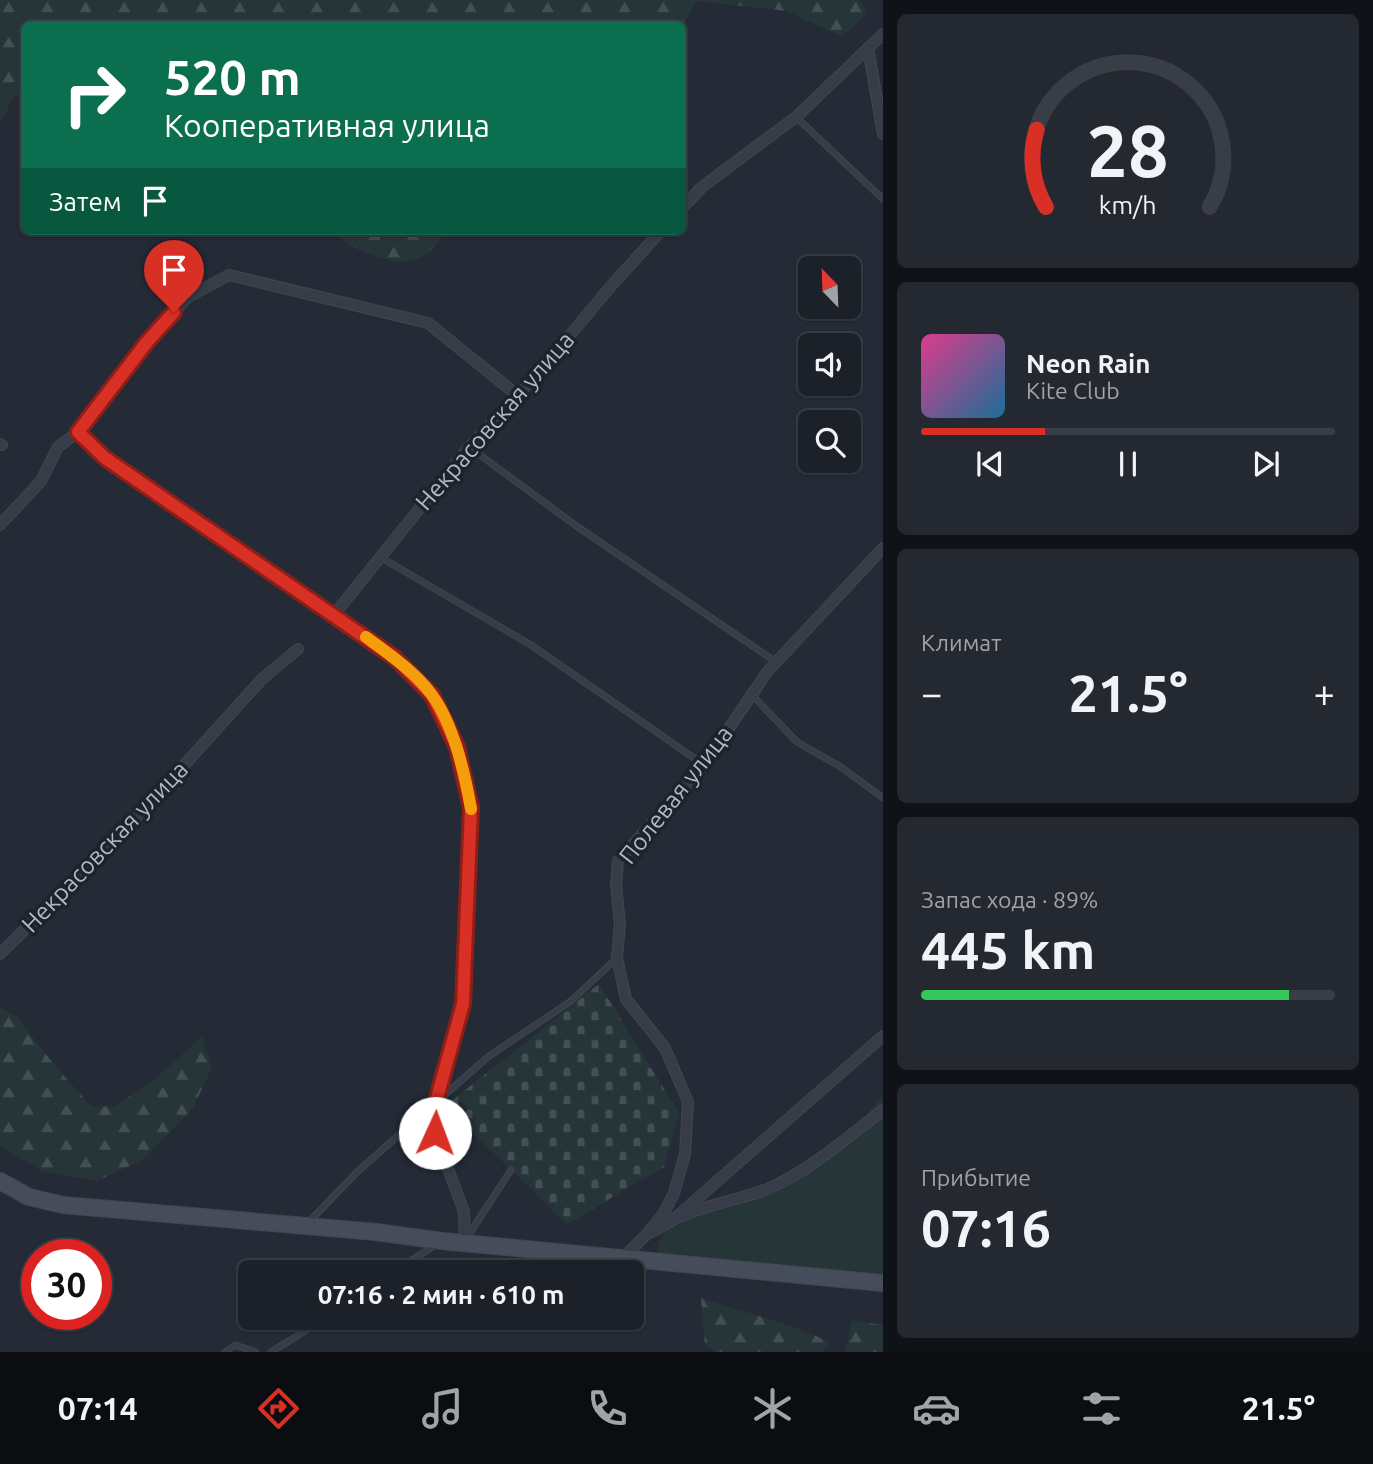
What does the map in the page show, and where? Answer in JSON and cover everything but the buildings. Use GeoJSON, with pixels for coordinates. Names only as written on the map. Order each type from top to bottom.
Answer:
{"type":"FeatureCollection","features":[{"type":"Feature","properties":{"kind":"street"},"geometry":{"type":"LineString","coordinates":[[686,204],[702,187],[796,117],[883,34]]}},
{"type":"Feature","properties":{"kind":"street"},"geometry":{"type":"LineString","coordinates":[[868,48],[883,134]]}},
{"type":"Feature","properties":{"kind":"street","name":"Некрасовская улица"},"geometry":{"type":"LineString","coordinates":[[334,616],[469,447],[658,235]]}},
{"type":"Feature","properties":{"kind":"street"},"geometry":{"type":"LineString","coordinates":[[0,525],[41,481],[58,447],[78,432],[147,342],[188,297],[229,275],[428,323],[517,395]]}},
{"type":"Feature","properties":{"kind":"street"},"geometry":{"type":"LineString","coordinates":[[78,432],[105,458],[395,658],[432,695],[457,747],[471,808],[463,1004],[435,1105],[435,1133],[464,1212],[465,1242]]}},
{"type":"Feature","properties":{"kind":"street","name":"Полевая улица"},"geometry":{"type":"LineString","coordinates":[[623,1258],[664,1213],[674,1193],[685,1154],[688,1102],[666,1048],[626,999],[617,958],[620,924],[616,885],[618,861],[704,765],[776,662],[883,548]]}},
{"type":"Feature","properties":{"kind":"street","name":"Некрасовская улица"},"geometry":{"type":"LineString","coordinates":[[0,954],[120,836],[262,679],[298,649]]}},
{"type":"Feature","properties":{"kind":"street","name":"Полевая улица"},"geometry":{"type":"LineString","coordinates":[[646,1235],[673,1220],[883,1035]]}},
{"type":"Feature","properties":{"kind":"street"},"geometry":{"type":"LineString","coordinates":[[673,1220],[706,1205],[737,1200],[769,1188],[810,1164],[883,1110]]}},
{"type":"Feature","properties":{"kind":"street"},"geometry":{"type":"LineString","coordinates":[[0,1181],[29,1197],[63,1205],[883,1283]]}},
{"type":"Feature","properties":{"kind":"lane"},"geometry":{"type":"LineString","coordinates":[[796,117],[883,199]]}},
{"type":"Feature","properties":{"kind":"lane"},"geometry":{"type":"LineString","coordinates":[[469,447],[575,525],[776,662]]}},
{"type":"Feature","properties":{"kind":"lane"},"geometry":{"type":"LineString","coordinates":[[380,556],[531,645],[704,765]]}},
{"type":"Feature","properties":{"kind":"lane"},"geometry":{"type":"LineString","coordinates":[[752,695],[797,743],[841,767],[883,799]]}},
{"type":"Feature","properties":{"kind":"lane"},"geometry":{"type":"LineString","coordinates":[[305,1226],[357,1172],[489,1056],[571,1001],[617,958]]}},
{"type":"Feature","properties":{"kind":"lane"},"geometry":{"type":"LineString","coordinates":[[465,1242],[511,1170]]}},
{"type":"Feature","properties":{"kind":"lane"},"geometry":{"type":"LineString","coordinates":[[412,1260],[442,1241]]}},
{"type":"Feature","properties":{"kind":"lane"},"geometry":{"type":"LineString","coordinates":[[271,1352],[307,1330]]}},
{"type":"Feature","properties":{"kind":"lane"},"geometry":{"type":"LineString","coordinates":[[225,1352],[235,1345],[256,1352]]}},
{"type":"Feature","properties":{"kind":"green space"},"geometry":{"type":"Polygon","coordinates":[[[0,0],[860,0],[867,13],[842,37],[787,11],[697,1],[685,21],[21,21],[21,91],[14,97],[0,122],[0,0]]]}},
{"type":"Feature","properties":{"kind":"green space"},"geometry":{"type":"Polygon","coordinates":[[[341,235],[444,235],[422,256],[405,262],[384,259],[358,249],[341,238],[341,235]]]}},
{"type":"Feature","properties":{"kind":"green space"},"geometry":{"type":"Polygon","coordinates":[[[599,984],[679,1113],[664,1167],[567,1224],[445,1106],[599,984]]]}},
{"type":"Feature","properties":{"kind":"green space"},"geometry":{"type":"Polygon","coordinates":[[[0,1007],[16,1016],[92,1107],[115,1106],[158,1076],[202,1037],[212,1067],[193,1108],[144,1159],[97,1181],[42,1171],[0,1146],[0,1007]]]}},
{"type":"Feature","properties":{"kind":"green space"},"geometry":{"type":"Polygon","coordinates":[[[883,1096],[883,1277],[657,1258],[658,1242],[671,1224],[730,1200],[764,1197],[806,1172],[844,1140],[883,1096]]]}},
{"type":"Feature","properties":{"kind":"green space"},"geometry":{"type":"Polygon","coordinates":[[[701,1298],[797,1328],[830,1342],[822,1352],[717,1352],[705,1345],[701,1298]]]}},
{"type":"Feature","properties":{"kind":"green space"},"geometry":{"type":"Polygon","coordinates":[[[852,1321],[883,1325],[883,1352],[845,1352],[852,1321]]]}},
{"type":"Feature","properties":{"kind":"slow traffic"},"geometry":{"type":"LineString","coordinates":[[366,637],[395,658],[432,695],[457,747],[471,809]]}},
{"type":"Feature","properties":{"kind":"route"},"geometry":{"type":"LineString","coordinates":[[174,312],[147,342],[78,432],[105,458],[395,658],[432,695],[457,747],[471,808],[463,1004],[441,1077],[435,1105],[435,1133]]}}]}
